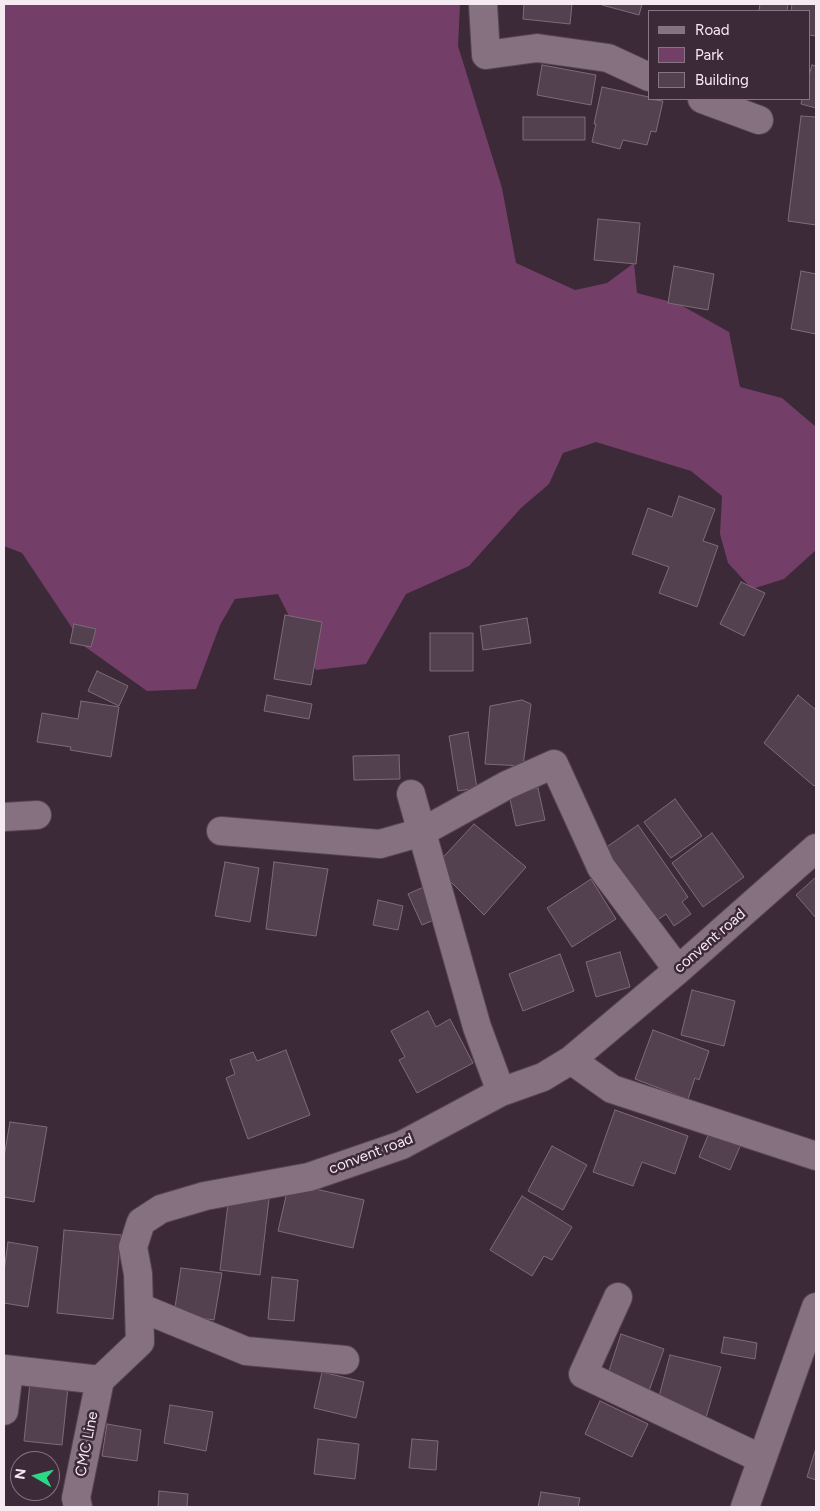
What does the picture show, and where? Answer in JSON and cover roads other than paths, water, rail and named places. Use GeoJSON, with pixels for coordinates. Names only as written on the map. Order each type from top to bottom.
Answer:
{"type":"FeatureCollection","features":[{"type":"Feature","properties":{"kind":"street"},"geometry":{"type":"LineString","coordinates":[[483,4],[486,55],[538,48],[608,58],[648,77]]}},
{"type":"Feature","properties":{"kind":"street"},"geometry":{"type":"LineString","coordinates":[[705,100],[760,120]]}},
{"type":"Feature","properties":{"kind":"street"},"geometry":{"type":"LineString","coordinates":[[222,831],[380,844],[422,832],[507,786],[554,764],[601,867],[678,970]]}},
{"type":"Feature","properties":{"kind":"street"},"geometry":{"type":"LineString","coordinates":[[411,794],[477,1027],[501,1092]]}},
{"type":"Feature","properties":{"kind":"street"},"geometry":{"type":"LineString","coordinates":[[4,817],[37,815]]}},
{"type":"Feature","properties":{"kind":"street","name":"convent road"},"geometry":{"type":"LineString","coordinates":[[100,1380],[140,1342],[138,1274],[133,1247],[140,1222],[161,1209],[205,1196],[309,1177],[402,1145],[501,1092],[543,1077],[571,1060],[678,970],[816,848]]}},
{"type":"Feature","properties":{"kind":"street"},"geometry":{"type":"LineString","coordinates":[[571,1060],[612,1089],[816,1156]]}},
{"type":"Feature","properties":{"kind":"street"},"geometry":{"type":"LineString","coordinates":[[618,1296],[583,1374],[762,1459]]}},
{"type":"Feature","properties":{"kind":"street"},"geometry":{"type":"LineString","coordinates":[[139,1307],[246,1351],[345,1360]]}},
{"type":"Feature","properties":{"kind":"street"},"geometry":{"type":"LineString","coordinates":[[745,1507],[816,1307]]}},
{"type":"Feature","properties":{"kind":"street"},"geometry":{"type":"LineString","coordinates":[[4,1411],[6,1370],[100,1380]]}},
{"type":"Feature","properties":{"kind":"street","name":"CMC Line"},"geometry":{"type":"LineString","coordinates":[[78,1507],[76,1498],[100,1380]]}}]}
